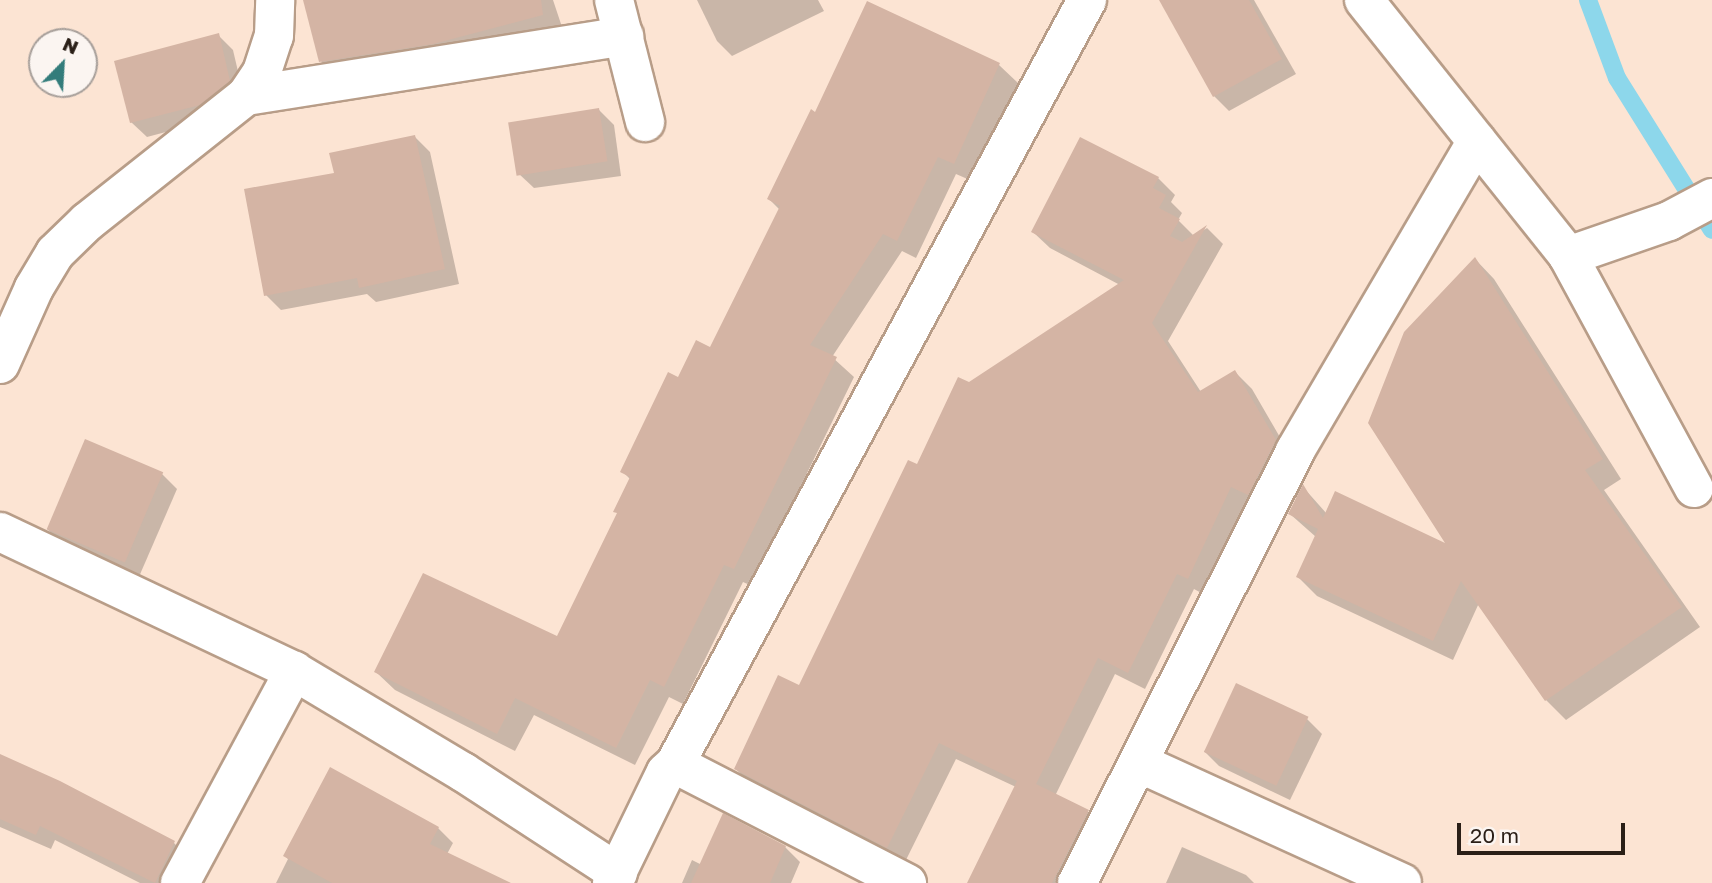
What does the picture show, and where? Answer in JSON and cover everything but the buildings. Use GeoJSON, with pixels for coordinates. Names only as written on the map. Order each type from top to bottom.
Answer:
{"type":"FeatureCollection","features":[{"type":"Feature","properties":{"kind":"street"},"geometry":{"type":"LineString","coordinates":[[0,364],[34,288],[55,253],[87,222],[246,96],[262,72],[274,36],[275,0]]}},
{"type":"Feature","properties":{"kind":"street"},"geometry":{"type":"LineString","coordinates":[[614,0],[645,121]]}},
{"type":"Feature","properties":{"kind":"street"},"geometry":{"type":"LineString","coordinates":[[0,531],[294,671],[463,772],[615,878],[666,772],[675,764],[1087,0]]}},
{"type":"Feature","properties":{"kind":"street"},"geometry":{"type":"LineString","coordinates":[[1364,0],[1568,257],[1694,488]]}},
{"type":"Feature","properties":{"kind":"street"},"geometry":{"type":"LineString","coordinates":[[246,96],[624,36]]}},
{"type":"Feature","properties":{"kind":"street"},"geometry":{"type":"LineString","coordinates":[[1077,883],[1295,451],[1477,141]]}},
{"type":"Feature","properties":{"kind":"street"},"geometry":{"type":"LineString","coordinates":[[1568,257],[1669,221],[1712,198]]}},
{"type":"Feature","properties":{"kind":"street"},"geometry":{"type":"LineString","coordinates":[[180,883],[294,671]]}},
{"type":"Feature","properties":{"kind":"street"},"geometry":{"type":"LineString","coordinates":[[1139,763],[1402,883]]}},
{"type":"Feature","properties":{"kind":"street"},"geometry":{"type":"LineString","coordinates":[[675,764],[907,883]]}},
{"type":"Feature","properties":{"kind":"waterway"},"geometry":{"type":"LineString","coordinates":[[1588,0],[1617,78],[1712,230]]}}]}
